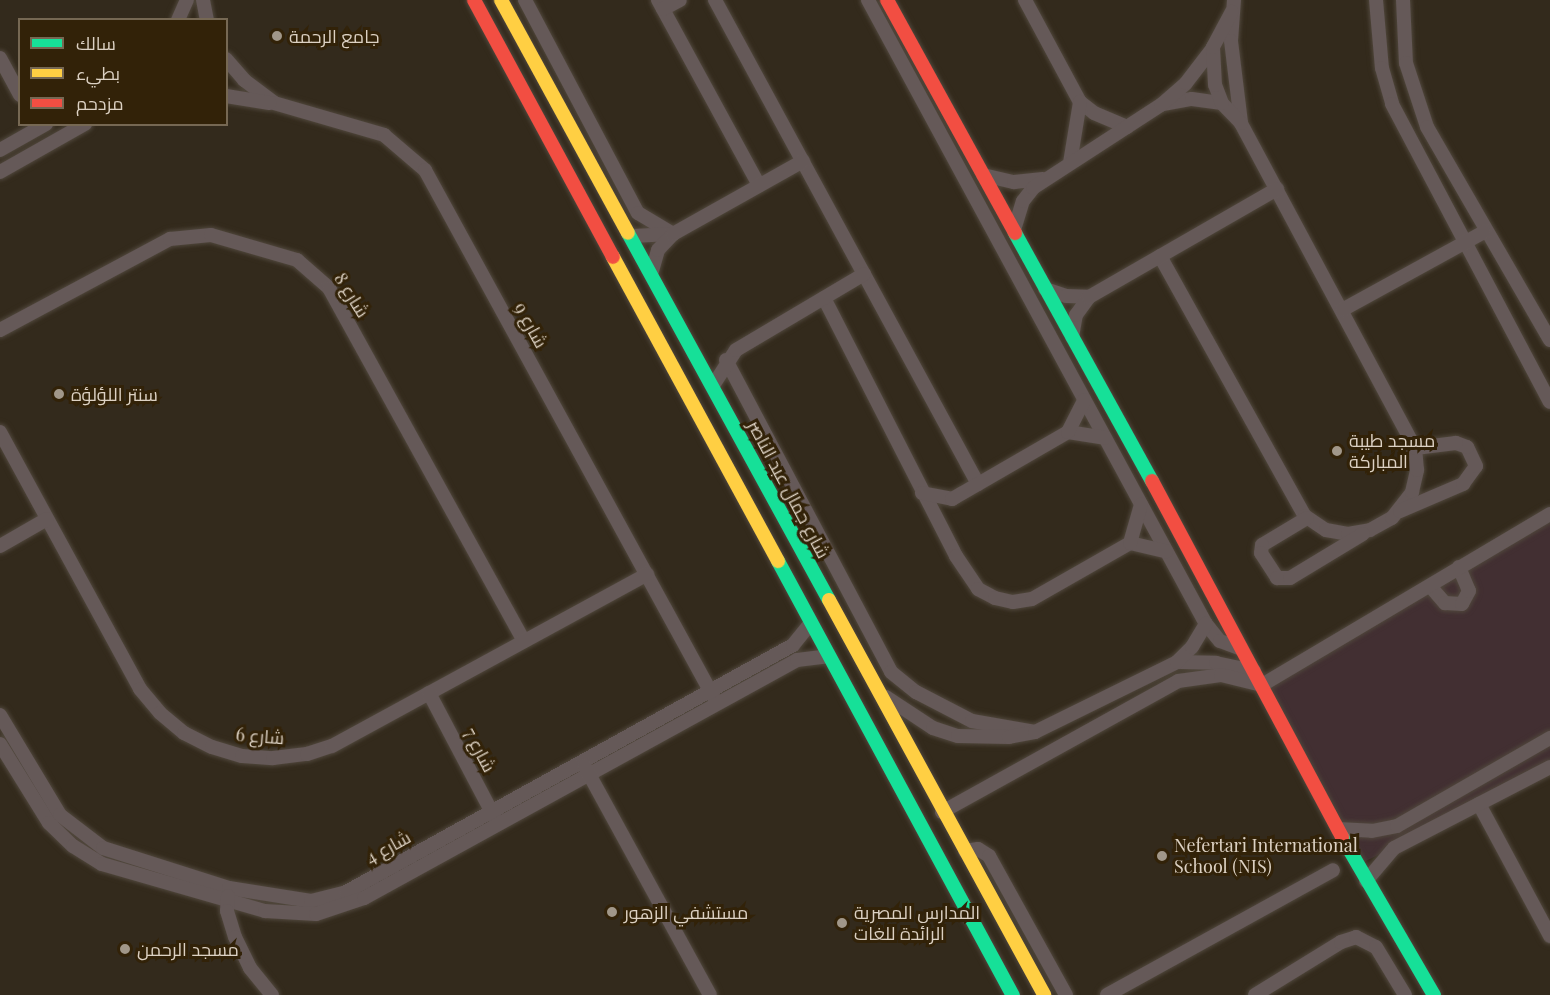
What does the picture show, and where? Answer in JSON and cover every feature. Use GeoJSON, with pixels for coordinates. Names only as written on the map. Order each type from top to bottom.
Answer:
{"type":"FeatureCollection","features":[{"type":"Feature","properties":{"kind":"main road"},"geometry":{"type":"LineString","coordinates":[[474,0],[1013,995]]}},
{"type":"Feature","properties":{"kind":"main road","name":"شارع جمال عبد الناصر"},"geometry":{"type":"LineString","coordinates":[[501,0],[714,384],[942,812],[1044,995]]}},
{"type":"Feature","properties":{"kind":"main road"},"geometry":{"type":"LineString","coordinates":[[887,0],[1014,230],[1043,288],[1234,630],[1239,648],[1262,685],[1366,881],[1434,995]]}},
{"type":"Feature","properties":{"kind":"main road"},"geometry":{"type":"LineString","coordinates":[[525,92],[539,87],[545,79]]}},
{"type":"Feature","properties":{"kind":"main road"},"geometry":{"type":"LineString","coordinates":[[548,136],[557,125],[570,125]]}},
{"type":"Feature","properties":{"kind":"street"},"geometry":{"type":"LineString","coordinates":[[179,18],[187,0]]}},
{"type":"Feature","properties":{"kind":"street"},"geometry":{"type":"LineString","coordinates":[[202,0],[206,18]]}},
{"type":"Feature","properties":{"kind":"street"},"geometry":{"type":"LineString","coordinates":[[525,0],[638,213],[673,234]]}},
{"type":"Feature","properties":{"kind":"street"},"geometry":{"type":"LineString","coordinates":[[680,0],[660,5],[759,185]]}},
{"type":"Feature","properties":{"kind":"street"},"geometry":{"type":"LineString","coordinates":[[716,0],[978,484]]}},
{"type":"Feature","properties":{"kind":"street"},"geometry":{"type":"LineString","coordinates":[[868,0],[1206,624],[1220,641],[1239,648]]}},
{"type":"Feature","properties":{"kind":"street"},"geometry":{"type":"LineString","coordinates":[[1024,0],[1080,102],[1102,117],[1127,127]]}},
{"type":"Feature","properties":{"kind":"street"},"geometry":{"type":"LineString","coordinates":[[1376,0],[1382,68],[1392,104],[1550,402]]}},
{"type":"Feature","properties":{"kind":"street"},"geometry":{"type":"LineString","coordinates":[[1403,0],[1406,63],[1414,96],[1427,127],[1484,232],[1550,340]]}},
{"type":"Feature","properties":{"kind":"street"},"geometry":{"type":"LineString","coordinates":[[1014,230],[1023,201],[1045,178],[1161,105],[1186,82],[1213,47],[1233,6]]}},
{"type":"Feature","properties":{"kind":"street"},"geometry":{"type":"LineString","coordinates":[[1233,6],[1232,50],[1241,123]]}},
{"type":"Feature","properties":{"kind":"street"},"geometry":{"type":"LineString","coordinates":[[1213,47],[1215,85],[1222,103],[1241,123],[1415,448],[1415,481],[1400,511]]}},
{"type":"Feature","properties":{"kind":"street"},"geometry":{"type":"LineString","coordinates":[[0,58],[18,91]]}},
{"type":"Feature","properties":{"kind":"street","name":"شارع 9"},"geometry":{"type":"LineString","coordinates":[[228,61],[244,80],[274,103],[384,135],[425,170],[717,703]]}},
{"type":"Feature","properties":{"kind":"street"},"geometry":{"type":"LineString","coordinates":[[228,96],[274,103]]}},
{"type":"Feature","properties":{"kind":"street"},"geometry":{"type":"LineString","coordinates":[[1161,105],[1192,99],[1222,103]]}},
{"type":"Feature","properties":{"kind":"street"},"geometry":{"type":"LineString","coordinates":[[1070,163],[1080,102]]}},
{"type":"Feature","properties":{"kind":"street"},"geometry":{"type":"LineString","coordinates":[[56,126],[64,136]]}},
{"type":"Feature","properties":{"kind":"street"},"geometry":{"type":"LineString","coordinates":[[0,172],[82,126]]}},
{"type":"Feature","properties":{"kind":"street"},"geometry":{"type":"LineString","coordinates":[[0,150],[26,130],[31,155]]}},
{"type":"Feature","properties":{"kind":"street"},"geometry":{"type":"LineString","coordinates":[[652,271],[658,250],[673,234],[803,161]]}},
{"type":"Feature","properties":{"kind":"street"},"geometry":{"type":"LineString","coordinates":[[983,175],[1014,182],[1045,178]]}},
{"type":"Feature","properties":{"kind":"street"},"geometry":{"type":"LineString","coordinates":[[1071,337],[1077,315],[1089,297],[1277,189]]}},
{"type":"Feature","properties":{"kind":"street"},"geometry":{"type":"LineString","coordinates":[[1342,310],[1484,232]]}},
{"type":"Feature","properties":{"kind":"street"},"geometry":{"type":"LineString","coordinates":[[633,237],[673,234]]}},
{"type":"Feature","properties":{"kind":"street","name":"شارع 8"},"geometry":{"type":"LineString","coordinates":[[0,330],[170,239],[211,235],[297,260],[329,288],[524,641]]}},
{"type":"Feature","properties":{"kind":"street"},"geometry":{"type":"LineString","coordinates":[[1160,256],[1307,518],[1326,530],[1348,534],[1370,530]]}},
{"type":"Feature","properties":{"kind":"street"},"geometry":{"type":"LineString","coordinates":[[714,384],[726,360],[736,350],[864,274]]}},
{"type":"Feature","properties":{"kind":"street"},"geometry":{"type":"LineString","coordinates":[[1043,288],[1066,296],[1089,297]]}},
{"type":"Feature","properties":{"kind":"street"},"geometry":{"type":"LineString","coordinates":[[824,298],[922,493],[966,574],[978,589],[995,598],[1013,602],[1032,599],[1130,543],[1166,552]]}},
{"type":"Feature","properties":{"kind":"street"},"geometry":{"type":"LineString","coordinates":[[726,360],[891,672],[916,692],[963,717],[1003,729],[1035,732]]}},
{"type":"Feature","properties":{"kind":"street"},"geometry":{"type":"LineString","coordinates":[[922,493],[952,499],[1068,432],[1084,400]]}},
{"type":"Feature","properties":{"kind":"street"},"geometry":{"type":"LineString","coordinates":[[1096,422],[1112,413]]}},
{"type":"Feature","properties":{"kind":"street","name":"شارع 6"},"geometry":{"type":"LineString","coordinates":[[0,432],[140,689],[160,713],[184,733],[212,747],[262,757],[307,754],[332,746],[646,574]]}},
{"type":"Feature","properties":{"kind":"street"},"geometry":{"type":"LineString","coordinates":[[1068,432],[1105,438]]}},
{"type":"Feature","properties":{"kind":"street"},"geometry":{"type":"LineString","coordinates":[[1307,518],[1262,545],[1261,553],[1277,578],[1290,578],[1400,511],[1462,483],[1476,466],[1467,447],[1456,443],[1415,448]]}},
{"type":"Feature","properties":{"kind":"street"},"geometry":{"type":"LineString","coordinates":[[942,529],[952,499]]}},
{"type":"Feature","properties":{"kind":"street"},"geometry":{"type":"LineString","coordinates":[[1130,543],[1141,505]]}},
{"type":"Feature","properties":{"kind":"street"},"geometry":{"type":"LineString","coordinates":[[942,812],[1178,681],[1221,675],[1262,685],[1550,514]]}},
{"type":"Feature","properties":{"kind":"street"},"geometry":{"type":"LineString","coordinates":[[0,546],[47,519]]}},
{"type":"Feature","properties":{"kind":"street"},"geometry":{"type":"LineString","coordinates":[[1430,585],[1445,603],[1462,603],[1469,591],[1459,567]]}},
{"type":"Feature","properties":{"kind":"street","name":"شارع 4"},"geometry":{"type":"LineString","coordinates":[[2,724],[49,800],[87,839],[120,855],[282,914],[332,911],[364,898],[499,824],[584,767],[710,690],[794,645],[811,623]]}},
{"type":"Feature","properties":{"kind":"street"},"geometry":{"type":"LineString","coordinates":[[872,682],[910,716],[958,736],[984,739],[1035,732],[1177,662],[1192,647],[1206,624]]}},
{"type":"Feature","properties":{"kind":"street","name":"شارع 4"},"geometry":{"type":"LineString","coordinates":[[0,744],[49,823],[87,856],[117,871],[228,895],[292,901],[329,898],[491,810],[717,703],[797,660],[828,656]]}},
{"type":"Feature","properties":{"kind":"street"},"geometry":{"type":"LineString","coordinates":[[1177,662],[1216,663],[1254,671]]}},
{"type":"Feature","properties":{"kind":"street","name":"شارع 7"},"geometry":{"type":"LineString","coordinates":[[429,693],[499,824]]}},
{"type":"Feature","properties":{"kind":"street"},"geometry":{"type":"LineString","coordinates":[[1338,829],[1372,831],[1397,825],[1550,738]]}},
{"type":"Feature","properties":{"kind":"street"},"geometry":{"type":"LineString","coordinates":[[584,767],[710,995]]}},
{"type":"Feature","properties":{"kind":"street"},"geometry":{"type":"LineString","coordinates":[[1366,881],[1394,848],[1550,767]]}},
{"type":"Feature","properties":{"kind":"street"},"geometry":{"type":"LineString","coordinates":[[1479,804],[1550,936]]}},
{"type":"Feature","properties":{"kind":"street"},"geometry":{"type":"LineString","coordinates":[[965,851],[978,849],[989,856],[1066,995]]}},
{"type":"Feature","properties":{"kind":"street"},"geometry":{"type":"LineString","coordinates":[[1107,995],[1333,870]]}},
{"type":"Feature","properties":{"kind":"street"},"geometry":{"type":"LineString","coordinates":[[228,895],[230,924],[249,968],[272,995]]}},
{"type":"Feature","properties":{"kind":"street"},"geometry":{"type":"LineString","coordinates":[[1255,995],[1341,942],[1356,937],[1376,947],[1405,995]]}},
{"type":"Feature","properties":{"kind":"shaded area"},"geometry":{"type":"Polygon","coordinates":[[[1550,520],[1550,769],[1360,864],[1262,685],[1550,520]]]}},
{"type":"Feature","properties":{"kind":"traffic: fast"},"geometry":{"type":"LineString","coordinates":[[628,233],[829,600]]}},
{"type":"Feature","properties":{"kind":"traffic: fast"},"geometry":{"type":"LineString","coordinates":[[1015,233],[1152,481]]}},
{"type":"Feature","properties":{"kind":"traffic: fast"},"geometry":{"type":"LineString","coordinates":[[778,561],[1013,995]]}},
{"type":"Feature","properties":{"kind":"traffic: fast"},"geometry":{"type":"LineString","coordinates":[[1342,837],[1434,995]]}},
{"type":"Feature","properties":{"kind":"traffic: slow"},"geometry":{"type":"LineString","coordinates":[[501,0],[628,233]]}},
{"type":"Feature","properties":{"kind":"traffic: slow"},"geometry":{"type":"LineString","coordinates":[[613,257],[778,561]]}},
{"type":"Feature","properties":{"kind":"traffic: slow"},"geometry":{"type":"LineString","coordinates":[[829,600],[1044,995]]}},
{"type":"Feature","properties":{"kind":"traffic: jam"},"geometry":{"type":"LineString","coordinates":[[474,0],[613,257]]}},
{"type":"Feature","properties":{"kind":"traffic: jam"},"geometry":{"type":"LineString","coordinates":[[887,0],[1015,233]]}},
{"type":"Feature","properties":{"kind":"traffic: jam"},"geometry":{"type":"LineString","coordinates":[[1152,481],[1342,837]]}},
{"type":"Feature","properties":{"kind":"place","name":"جامع الرحمة"},"geometry":{"type":"Point","coordinates":[277,36]}},
{"type":"Feature","properties":{"kind":"place","name":"سنتر اللؤلؤة"},"geometry":{"type":"Point","coordinates":[59,394]}},
{"type":"Feature","properties":{"kind":"place","name":"مسجد طيبة المباركة"},"geometry":{"type":"Point","coordinates":[1337,451]}},
{"type":"Feature","properties":{"kind":"place","name":"Nefertari International School (NIS)"},"geometry":{"type":"Point","coordinates":[1162,856]}},
{"type":"Feature","properties":{"kind":"place","name":"مستشفي الزهور"},"geometry":{"type":"Point","coordinates":[612,912]}},
{"type":"Feature","properties":{"kind":"place","name":"المدارس المصرية الرائدة للغات"},"geometry":{"type":"Point","coordinates":[842,923]}},
{"type":"Feature","properties":{"kind":"place","name":"مسجد الرحمن"},"geometry":{"type":"Point","coordinates":[125,949]}}]}
